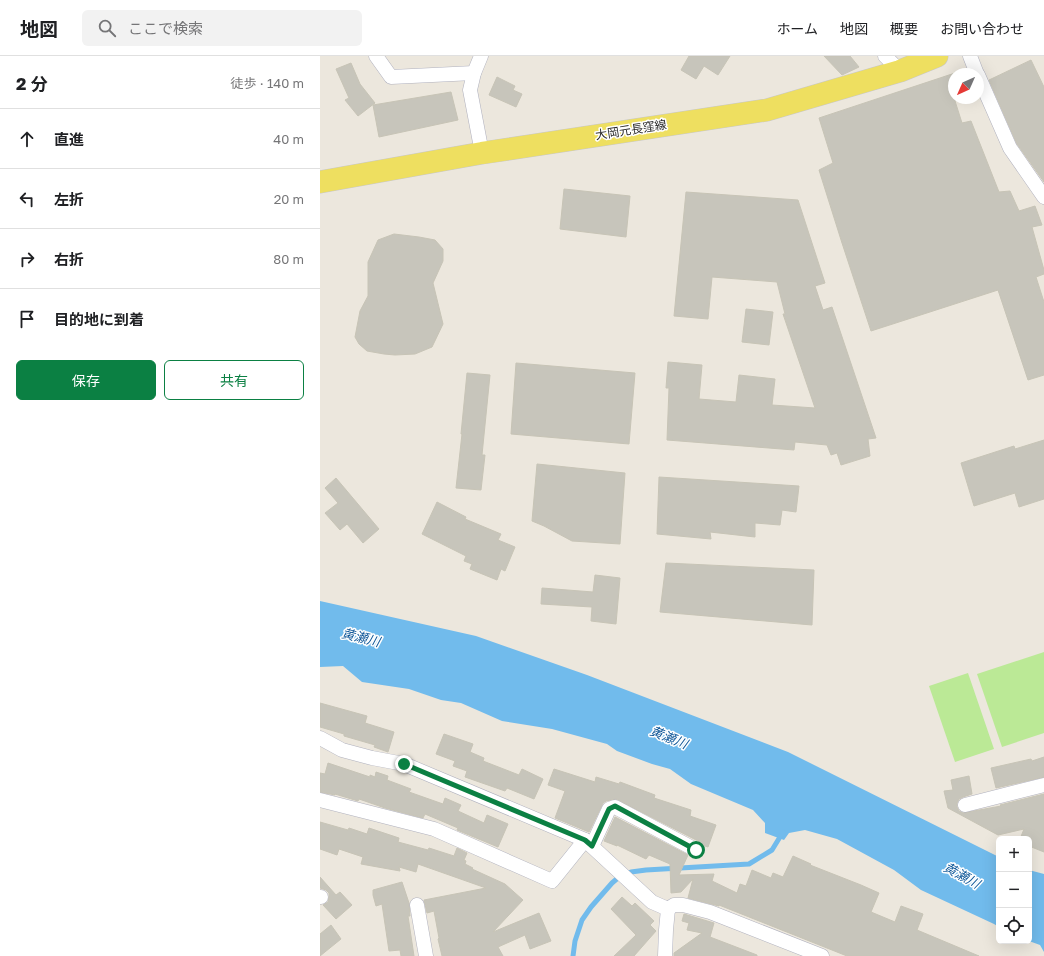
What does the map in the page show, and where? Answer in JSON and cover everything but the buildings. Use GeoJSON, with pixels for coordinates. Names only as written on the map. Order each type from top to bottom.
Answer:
{"type":"FeatureCollection","features":[{"type":"Feature","properties":{"kind":"main road","name":"大岡元長窪線"},"geometry":{"type":"LineString","coordinates":[[320,182],[482,153],[767,110],[893,63],[937,56]]}},
{"type":"Feature","properties":{"kind":"street"},"geometry":{"type":"LineString","coordinates":[[376,56],[391,77],[474,73]]}},
{"type":"Feature","properties":{"kind":"street"},"geometry":{"type":"LineString","coordinates":[[481,56],[474,73],[470,90],[482,153]]}},
{"type":"Feature","properties":{"kind":"street"},"geometry":{"type":"LineString","coordinates":[[970,56],[975,68]]}},
{"type":"Feature","properties":{"kind":"street"},"geometry":{"type":"LineString","coordinates":[[984,89],[1010,148],[1044,197]]}},
{"type":"Feature","properties":{"kind":"street"},"geometry":{"type":"LineString","coordinates":[[320,738],[342,750],[404,764],[588,843],[652,902],[668,909]]}},
{"type":"Feature","properties":{"kind":"street"},"geometry":{"type":"LineString","coordinates":[[965,805],[1044,785]]}},
{"type":"Feature","properties":{"kind":"street"},"geometry":{"type":"LineString","coordinates":[[320,800],[434,829],[552,881],[588,843],[609,809],[615,806],[696,850]]}},
{"type":"Feature","properties":{"kind":"street"},"geometry":{"type":"LineString","coordinates":[[417,905],[426,956]]}},
{"type":"Feature","properties":{"kind":"street"},"geometry":{"type":"LineString","coordinates":[[668,909],[674,905],[683,905],[710,912],[822,956]]}},
{"type":"Feature","properties":{"kind":"street"},"geometry":{"type":"LineString","coordinates":[[665,956],[668,909]]}},
{"type":"Feature","properties":{"kind":"green space"},"geometry":{"type":"Polygon","coordinates":[[[1044,652],[1044,733],[1002,747],[977,674],[1044,652]]]}},
{"type":"Feature","properties":{"kind":"green space"},"geometry":{"type":"Polygon","coordinates":[[[968,673],[994,749],[955,762],[929,686],[968,673]]]}},
{"type":"Feature","properties":{"kind":"water","name":"黄瀬川"},"geometry":{"type":"Polygon","coordinates":[[[320,601],[476,636],[587,675],[788,752],[996,856],[996,925],[921,890],[894,870],[837,839],[805,830],[789,833],[784,840],[765,833],[765,823],[753,810],[691,784],[670,769],[617,751],[607,744],[552,729],[502,721],[461,703],[441,700],[409,689],[362,682],[343,666],[320,667],[320,601]]]}},
{"type":"Feature","properties":{"kind":"water"},"geometry":{"type":"Polygon","coordinates":[[[1032,871],[1044,874],[1044,952],[1040,945],[1032,942],[1032,871]]]}},
{"type":"Feature","properties":{"kind":"waterway"},"geometry":{"type":"LineString","coordinates":[[573,956],[575,941],[582,920],[591,907],[619,877],[631,872],[646,870],[749,864],[772,850],[783,832]]}},
{"type":"Feature","properties":{"kind":"route"},"geometry":{"type":"LineString","coordinates":[[404,764],[585,840],[592,846],[609,809],[615,806],[696,850]]}}]}
